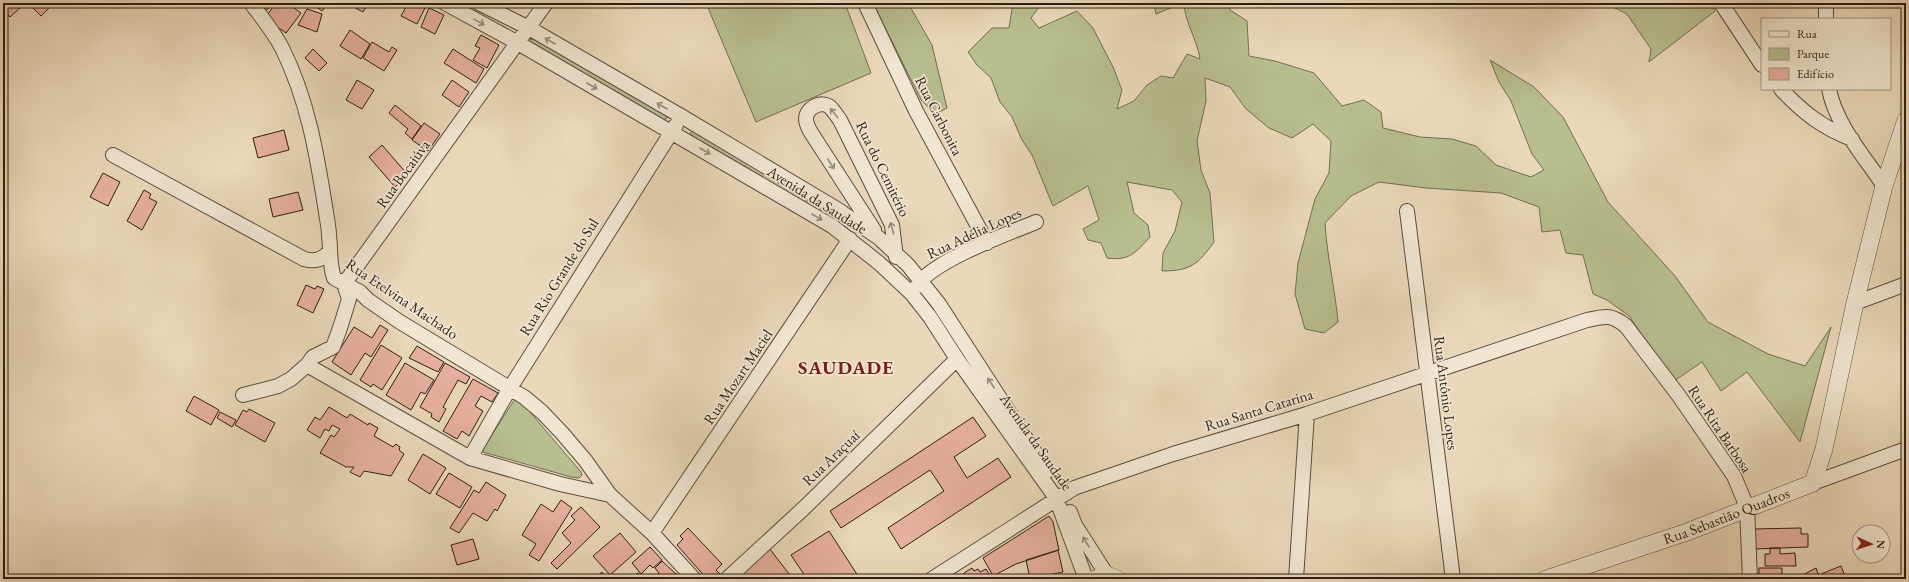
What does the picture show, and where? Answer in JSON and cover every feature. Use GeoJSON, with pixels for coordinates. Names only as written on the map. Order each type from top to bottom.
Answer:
{"type":"FeatureCollection","features":[{"type":"Feature","properties":{"kind":"street","name":"Rua Etelvina Machado"},"geometry":{"type":"LineString","coordinates":[[251,3],[270,28],[281,47],[293,72],[304,101],[316,146],[330,236],[330,267],[334,278],[360,292],[368,300],[400,322],[524,397],[547,418],[585,460],[610,495],[652,533],[694,579]]}},
{"type":"Feature","properties":{"kind":"street","name":"Avenida da Saudade"},"geometry":{"type":"LineString","coordinates":[[445,3],[518,43],[832,226],[879,263],[912,294],[930,317],[957,359],[1059,496],[1086,579]]}},
{"type":"Feature","properties":{"kind":"street","name":"Avenida da Saudade"},"geometry":{"type":"LineString","coordinates":[[480,3],[529,28],[837,209],[879,238],[896,253],[921,279],[939,304],[1059,496],[1106,578]]}},
{"type":"Feature","properties":{"kind":"street","name":"Rua Bocaiúva"},"geometry":{"type":"LineString","coordinates":[[344,284],[546,3]]}},
{"type":"Feature","properties":{"kind":"street","name":"Rua Carbonita"},"geometry":{"type":"LineString","coordinates":[[865,3],[916,111],[987,243]]}},
{"type":"Feature","properties":{"kind":"street"},"geometry":{"type":"LineString","coordinates":[[1721,3],[1761,63]]}},
{"type":"Feature","properties":{"kind":"street"},"geometry":{"type":"LineString","coordinates":[[1826,3],[1826,18]]}},
{"type":"Feature","properties":{"kind":"street"},"geometry":{"type":"LineString","coordinates":[[1782,90],[1799,108],[1817,122],[1852,139]]}},
{"type":"Feature","properties":{"kind":"street"},"geometry":{"type":"LineString","coordinates":[[1829,90],[1832,102],[1852,139],[1884,186]]}},
{"type":"Feature","properties":{"kind":"street","name":"Rua do Cemitério"},"geometry":{"type":"LineString","coordinates":[[879,238],[810,131],[806,118],[809,110],[816,105],[824,104],[829,106],[840,120],[892,225],[896,253],[897,281]]}},
{"type":"Feature","properties":{"kind":"street","name":"Rua Rio Grande do Sul"},"geometry":{"type":"LineString","coordinates":[[470,458],[510,388],[681,116]]}},
{"type":"Feature","properties":{"kind":"street"},"geometry":{"type":"LineString","coordinates":[[1813,483],[1824,449],[1855,303],[1884,186],[1906,120]]}},
{"type":"Feature","properties":{"kind":"street"},"geometry":{"type":"LineString","coordinates":[[113,155],[296,256],[309,260],[316,260],[324,258],[330,251]]}},
{"type":"Feature","properties":{"kind":"street","name":"Rua Antônio Lopes"},"geometry":{"type":"LineString","coordinates":[[1407,211],[1453,579]]}},
{"type":"Feature","properties":{"kind":"street","name":"Rua Adélia Lopes"},"geometry":{"type":"LineString","coordinates":[[912,294],[921,279],[929,272],[987,243],[1036,222]]}},
{"type":"Feature","properties":{"kind":"street"},"geometry":{"type":"LineString","coordinates":[[879,238],[879,263]]}},
{"type":"Feature","properties":{"kind":"street","name":"Rua Mozart Maciel"},"geometry":{"type":"LineString","coordinates":[[652,533],[850,239]]}},
{"type":"Feature","properties":{"kind":"street"},"geometry":{"type":"LineString","coordinates":[[243,395],[278,386],[290,379],[307,365],[313,357],[333,346],[349,299],[344,284]]}},
{"type":"Feature","properties":{"kind":"street"},"geometry":{"type":"LineString","coordinates":[[1855,303],[1906,284]]}},
{"type":"Feature","properties":{"kind":"street","name":"Rua Santa Catarina"},"geometry":{"type":"LineString","coordinates":[[932,579],[1059,496],[1074,488],[1173,454],[1306,414],[1587,320],[1602,317],[1616,318]]}},
{"type":"Feature","properties":{"kind":"street","name":"Rua Rita Barbosa"},"geometry":{"type":"LineString","coordinates":[[1616,318],[1626,326],[1712,443],[1734,476],[1748,508],[1750,579]]}},
{"type":"Feature","properties":{"kind":"street","name":"Rua Araçuaí"},"geometry":{"type":"LineString","coordinates":[[726,579],[804,508],[957,359]]}},
{"type":"Feature","properties":{"kind":"street","name":"Rua Etelvina Machado"},"geometry":{"type":"LineString","coordinates":[[307,365],[470,458],[553,482],[610,495]]}},
{"type":"Feature","properties":{"kind":"street"},"geometry":{"type":"LineString","coordinates":[[1296,579],[1306,414]]}},
{"type":"Feature","properties":{"kind":"street","name":"Rua Sebastião Quadros"},"geometry":{"type":"LineString","coordinates":[[1546,579],[1564,576],[1687,532],[1906,449]]}},
{"type":"Feature","properties":{"kind":"green space"},"geometry":{"type":"Polygon","coordinates":[[[706,3],[845,3],[871,73],[756,122],[706,3]]]}},
{"type":"Feature","properties":{"kind":"green space"},"geometry":{"type":"Polygon","coordinates":[[[873,3],[908,3],[932,45],[947,108],[935,114],[921,100],[873,3]]]}},
{"type":"Feature","properties":{"kind":"green space"},"geometry":{"type":"Polygon","coordinates":[[[1013,3],[1042,3],[1031,18],[1039,28],[1077,11],[1093,28],[1113,67],[1122,90],[1117,109],[1134,101],[1147,85],[1161,76],[1173,78],[1187,54],[1200,59],[1186,17],[1184,3],[1230,3],[1230,10],[1247,21],[1249,56],[1275,61],[1314,73],[1342,106],[1364,100],[1381,112],[1383,128],[1420,137],[1452,139],[1476,146],[1496,165],[1531,177],[1544,170],[1532,154],[1511,101],[1499,82],[1490,60],[1534,87],[1563,117],[1608,202],[1675,276],[1708,322],[1768,354],[1805,366],[1831,327],[1800,442],[1747,372],[1721,391],[1702,362],[1674,381],[1629,316],[1607,300],[1593,294],[1583,255],[1566,253],[1560,230],[1542,232],[1539,207],[1501,193],[1426,188],[1379,182],[1351,196],[1325,223],[1327,248],[1338,322],[1324,333],[1305,329],[1295,294],[1298,263],[1315,199],[1329,173],[1331,141],[1313,124],[1292,138],[1269,128],[1246,109],[1230,87],[1205,78],[1206,101],[1197,141],[1201,170],[1210,193],[1214,242],[1203,256],[1193,265],[1180,270],[1162,271],[1163,253],[1175,231],[1182,202],[1172,190],[1127,182],[1134,213],[1148,225],[1150,237],[1132,255],[1115,259],[1107,258],[1101,243],[1088,240],[1083,229],[1099,220],[1088,186],[1053,206],[1032,155],[1022,140],[1012,117],[1000,102],[991,78],[977,65],[968,52],[992,28],[1009,28],[1013,3]]]}},
{"type":"Feature","properties":{"kind":"green space"},"geometry":{"type":"Polygon","coordinates":[[[1088,3],[1114,3],[1111,6],[1090,7],[1088,3]]]}},
{"type":"Feature","properties":{"kind":"green space"},"geometry":{"type":"Polygon","coordinates":[[[1154,3],[1175,3],[1175,6],[1156,14],[1154,3]]]}},
{"type":"Feature","properties":{"kind":"green space"},"geometry":{"type":"Polygon","coordinates":[[[1605,3],[1711,3],[1715,11],[1649,62],[1651,49],[1627,14],[1605,3]]]}},
{"type":"Feature","properties":{"kind":"green space"},"geometry":{"type":"Polygon","coordinates":[[[531,39],[538,41],[666,114],[667,118],[663,120],[529,42],[531,39]]]}},
{"type":"Feature","properties":{"kind":"green space"},"geometry":{"type":"Polygon","coordinates":[[[694,130],[849,226],[846,228],[694,137],[690,133],[694,130]]]}},
{"type":"Feature","properties":{"kind":"green space"},"geometry":{"type":"Polygon","coordinates":[[[515,399],[524,405],[581,472],[582,475],[579,478],[483,452],[484,447],[515,399]]]}},
{"type":"Feature","properties":{"kind":"building"},"geometry":{"type":"Polygon","coordinates":[[[8,3],[15,3],[20,8],[10,17],[3,10],[8,3]]]}},
{"type":"Feature","properties":{"kind":"building"},"geometry":{"type":"Polygon","coordinates":[[[28,3],[54,3],[41,16],[28,3]]]}},
{"type":"Feature","properties":{"kind":"building"},"geometry":{"type":"Polygon","coordinates":[[[256,3],[273,3],[264,13],[256,3]]]}},
{"type":"Feature","properties":{"kind":"building"},"geometry":{"type":"Polygon","coordinates":[[[276,3],[287,3],[301,13],[286,33],[265,18],[276,3]]]}},
{"type":"Feature","properties":{"kind":"building"},"geometry":{"type":"Polygon","coordinates":[[[311,3],[328,3],[322,11],[311,3]]]}},
{"type":"Feature","properties":{"kind":"building"},"geometry":{"type":"Polygon","coordinates":[[[346,3],[368,3],[363,12],[346,3]]]}},
{"type":"Feature","properties":{"kind":"building"},"geometry":{"type":"Polygon","coordinates":[[[408,3],[420,3],[426,6],[417,24],[401,16],[408,3]]]}},
{"type":"Feature","properties":{"kind":"building"},"geometry":{"type":"Polygon","coordinates":[[[429,8],[444,15],[435,34],[421,27],[429,8]]]}},
{"type":"Feature","properties":{"kind":"building"},"geometry":{"type":"Polygon","coordinates":[[[307,9],[322,14],[317,32],[298,25],[307,9]]]}},
{"type":"Feature","properties":{"kind":"building"},"geometry":{"type":"Polygon","coordinates":[[[350,30],[370,44],[361,59],[340,46],[350,30]]]}},
{"type":"Feature","properties":{"kind":"building"},"geometry":{"type":"Polygon","coordinates":[[[481,35],[499,45],[487,68],[473,60],[480,48],[475,46],[481,35]]]}},
{"type":"Feature","properties":{"kind":"building"},"geometry":{"type":"Polygon","coordinates":[[[372,42],[389,52],[392,47],[397,50],[384,71],[363,58],[372,42]]]}},
{"type":"Feature","properties":{"kind":"building"},"geometry":{"type":"Polygon","coordinates":[[[313,49],[327,63],[319,71],[305,58],[313,49]]]}},
{"type":"Feature","properties":{"kind":"building"},"geometry":{"type":"Polygon","coordinates":[[[453,49],[484,69],[476,83],[444,63],[453,49]]]}},
{"type":"Feature","properties":{"kind":"building"},"geometry":{"type":"Polygon","coordinates":[[[357,80],[374,90],[362,109],[346,100],[357,80]]]}},
{"type":"Feature","properties":{"kind":"building"},"geometry":{"type":"Polygon","coordinates":[[[452,80],[469,92],[459,107],[442,95],[452,80]]]}},
{"type":"Feature","properties":{"kind":"building"},"geometry":{"type":"Polygon","coordinates":[[[395,105],[421,126],[412,139],[405,133],[408,129],[389,113],[395,105]]]}},
{"type":"Feature","properties":{"kind":"building"},"geometry":{"type":"Polygon","coordinates":[[[424,123],[440,134],[428,151],[412,140],[424,123]]]}},
{"type":"Feature","properties":{"kind":"building"},"geometry":{"type":"Polygon","coordinates":[[[284,130],[289,150],[258,158],[253,138],[284,130]]]}},
{"type":"Feature","properties":{"kind":"building"},"geometry":{"type":"Polygon","coordinates":[[[382,145],[408,175],[395,187],[369,157],[382,145]]]}},
{"type":"Feature","properties":{"kind":"building"},"geometry":{"type":"Polygon","coordinates":[[[103,173],[120,182],[108,206],[90,197],[103,173]]]}},
{"type":"Feature","properties":{"kind":"building"},"geometry":{"type":"Polygon","coordinates":[[[144,190],[151,194],[149,198],[157,202],[142,230],[127,221],[144,190]]]}},
{"type":"Feature","properties":{"kind":"building"},"geometry":{"type":"Polygon","coordinates":[[[298,192],[303,210],[273,217],[269,199],[298,192]]]}},
{"type":"Feature","properties":{"kind":"building"},"geometry":{"type":"Polygon","coordinates":[[[306,285],[315,289],[317,286],[324,289],[313,313],[297,305],[306,285]]]}},
{"type":"Feature","properties":{"kind":"building"},"geometry":{"type":"Polygon","coordinates":[[[380,325],[388,330],[371,357],[365,353],[351,375],[332,362],[354,327],[372,338],[380,325]]]}},
{"type":"Feature","properties":{"kind":"building"},"geometry":{"type":"Polygon","coordinates":[[[381,345],[402,358],[382,390],[373,384],[371,387],[360,380],[381,345]]]}},
{"type":"Feature","properties":{"kind":"building"},"geometry":{"type":"Polygon","coordinates":[[[417,346],[444,362],[438,372],[409,358],[417,346]]]}},
{"type":"Feature","properties":{"kind":"building"},"geometry":{"type":"Polygon","coordinates":[[[405,363],[434,380],[425,394],[421,392],[411,410],[386,395],[405,363]]]}},
{"type":"Feature","properties":{"kind":"building"},"geometry":{"type":"Polygon","coordinates":[[[445,363],[470,377],[466,384],[458,380],[443,407],[446,409],[439,422],[431,417],[432,414],[420,407],[445,363]]]}},
{"type":"Feature","properties":{"kind":"building"},"geometry":{"type":"Polygon","coordinates":[[[473,379],[498,393],[492,402],[481,396],[475,406],[483,411],[469,436],[462,431],[457,439],[443,431],[473,379]]]}},
{"type":"Feature","properties":{"kind":"building"},"geometry":{"type":"Polygon","coordinates":[[[194,396],[219,410],[211,425],[186,411],[194,396]]]}},
{"type":"Feature","properties":{"kind":"building"},"geometry":{"type":"Polygon","coordinates":[[[329,407],[347,418],[350,414],[368,425],[369,423],[378,428],[374,436],[393,447],[396,444],[400,447],[399,450],[404,454],[391,476],[364,471],[360,477],[350,472],[354,467],[346,467],[320,453],[331,435],[334,437],[340,429],[332,425],[329,431],[325,429],[320,438],[307,430],[315,417],[320,420],[329,407]]]}},
{"type":"Feature","properties":{"kind":"building"},"geometry":{"type":"Polygon","coordinates":[[[249,409],[275,423],[265,442],[235,425],[243,410],[247,412],[249,409]]]}},
{"type":"Feature","properties":{"kind":"building"},"geometry":{"type":"Polygon","coordinates":[[[220,412],[236,420],[232,427],[217,418],[220,412]]]}},
{"type":"Feature","properties":{"kind":"building"},"geometry":{"type":"Polygon","coordinates":[[[973,417],[986,436],[954,457],[967,478],[998,458],[1011,477],[901,549],[888,528],[944,491],[930,470],[841,528],[830,511],[973,417]]]}},
{"type":"Feature","properties":{"kind":"building"},"geometry":{"type":"Polygon","coordinates":[[[423,454],[446,468],[430,494],[408,480],[423,454]]]}},
{"type":"Feature","properties":{"kind":"building"},"geometry":{"type":"Polygon","coordinates":[[[449,473],[472,487],[460,508],[436,494],[449,473]]]}},
{"type":"Feature","properties":{"kind":"building"},"geometry":{"type":"Polygon","coordinates":[[[486,482],[506,495],[497,511],[495,509],[487,521],[473,513],[459,533],[450,528],[474,490],[479,493],[486,482]]]}},
{"type":"Feature","properties":{"kind":"building"},"geometry":{"type":"Polygon","coordinates":[[[561,500],[572,508],[539,561],[529,555],[536,544],[522,535],[541,504],[553,512],[561,500]]]}},
{"type":"Feature","properties":{"kind":"building"},"geometry":{"type":"Polygon","coordinates":[[[581,507],[600,527],[557,569],[551,563],[571,543],[562,533],[575,520],[571,516],[581,507]]]}},
{"type":"Feature","properties":{"kind":"building"},"geometry":{"type":"Polygon","coordinates":[[[1049,516],[1053,522],[1059,550],[1016,564],[993,576],[983,558],[1049,516]]]}},
{"type":"Feature","properties":{"kind":"building"},"geometry":{"type":"Polygon","coordinates":[[[688,528],[722,564],[716,570],[722,576],[719,579],[707,579],[677,545],[683,539],[680,536],[688,528]]]}},
{"type":"Feature","properties":{"kind":"building"},"geometry":{"type":"Polygon","coordinates":[[[1801,528],[1801,534],[1808,534],[1808,547],[1754,549],[1753,529],[1801,528]]]}},
{"type":"Feature","properties":{"kind":"building"},"geometry":{"type":"Polygon","coordinates":[[[829,531],[860,579],[807,579],[791,555],[829,531]]]}},
{"type":"Feature","properties":{"kind":"building"},"geometry":{"type":"Polygon","coordinates":[[[620,533],[636,552],[610,575],[593,556],[620,533]]]}},
{"type":"Feature","properties":{"kind":"building"},"geometry":{"type":"Polygon","coordinates":[[[473,539],[479,559],[457,565],[451,545],[473,539]]]}},
{"type":"Feature","properties":{"kind":"building"},"geometry":{"type":"Polygon","coordinates":[[[650,547],[662,560],[653,568],[650,565],[641,574],[632,563],[650,547]]]}},
{"type":"Feature","properties":{"kind":"building"},"geometry":{"type":"Polygon","coordinates":[[[769,548],[793,579],[737,579],[769,548]]]}},
{"type":"Feature","properties":{"kind":"building"},"geometry":{"type":"Polygon","coordinates":[[[1770,548],[1780,548],[1780,554],[1795,553],[1796,566],[1765,566],[1765,554],[1770,554],[1770,548]]]}},
{"type":"Feature","properties":{"kind":"building"},"geometry":{"type":"Polygon","coordinates":[[[1058,550],[1063,572],[1030,579],[1026,560],[1058,550]]]}},
{"type":"Feature","properties":{"kind":"building"},"geometry":{"type":"Polygon","coordinates":[[[662,561],[676,574],[671,579],[652,579],[659,573],[655,568],[662,561]]]}},
{"type":"Feature","properties":{"kind":"building"},"geometry":{"type":"Polygon","coordinates":[[[1841,566],[1846,579],[1823,579],[1821,574],[1841,566]]]}},
{"type":"Feature","properties":{"kind":"building"},"geometry":{"type":"Polygon","coordinates":[[[972,568],[974,571],[978,569],[980,572],[986,569],[992,579],[966,579],[964,573],[972,568]]]}},
{"type":"Feature","properties":{"kind":"building"},"geometry":{"type":"Polygon","coordinates":[[[1759,568],[1782,568],[1782,579],[1759,579],[1759,568]]]}},
{"type":"Feature","properties":{"kind":"building"},"geometry":{"type":"Polygon","coordinates":[[[1816,568],[1820,579],[1800,579],[1799,577],[1816,568]]]}},
{"type":"Feature","properties":{"kind":"building"},"geometry":{"type":"Polygon","coordinates":[[[602,572],[606,578],[594,579],[602,572]]]}},
{"type":"Feature","properties":{"kind":"building"},"geometry":{"type":"Polygon","coordinates":[[[638,573],[642,579],[630,579],[638,573]]]}},
{"type":"Feature","properties":{"kind":"district","name":"SAUDADE"},"geometry":{"type":"Point","coordinates":[846,367]}}]}
